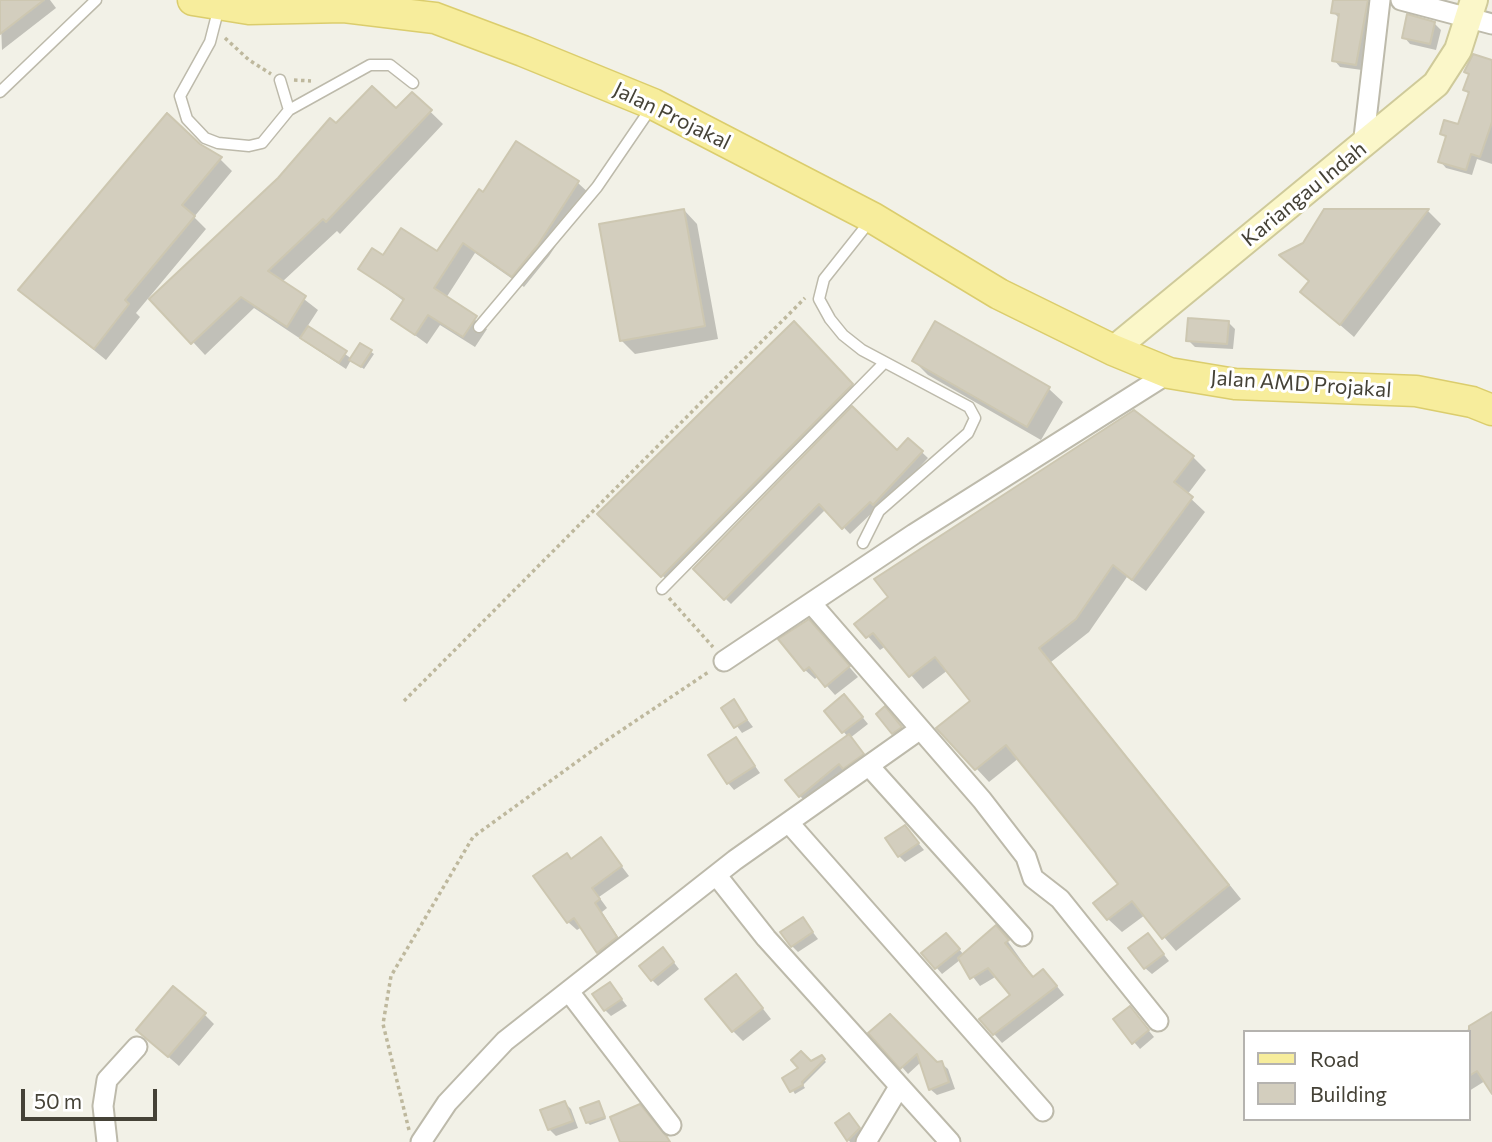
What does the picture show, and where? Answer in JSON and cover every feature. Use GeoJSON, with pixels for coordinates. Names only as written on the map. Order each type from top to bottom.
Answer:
{"type":"FeatureCollection","features":[{"type":"Feature","properties":{"kind":"main road","name":"Jalan Projakal"},"geometry":{"type":"LineString","coordinates":[[206,7],[251,4],[344,7],[435,18],[653,104],[873,218],[999,294],[1113,350]]}},
{"type":"Feature","properties":{"kind":"main road","name":"Jalan AMD Projakal"},"geometry":{"type":"LineString","coordinates":[[1113,350],[1169,373],[1235,384],[1416,391],[1472,401],[1492,410]]}},
{"type":"Feature","properties":{"kind":"street"},"geometry":{"type":"LineString","coordinates":[[1363,146],[1380,0]]}},
{"type":"Feature","properties":{"kind":"street"},"geometry":{"type":"LineString","coordinates":[[1401,0],[1478,13]]}},
{"type":"Feature","properties":{"kind":"street","name":"Kariangau Indah"},"geometry":{"type":"LineString","coordinates":[[1113,350],[1436,84],[1478,13]]}},
{"type":"Feature","properties":{"kind":"street"},"geometry":{"type":"LineString","coordinates":[[724,661],[1169,373]]}},
{"type":"Feature","properties":{"kind":"street"},"geometry":{"type":"LineString","coordinates":[[811,603],[1003,828],[1026,857],[1033,878],[1060,899],[1158,1021]]}},
{"type":"Feature","properties":{"kind":"street"},"geometry":{"type":"LineString","coordinates":[[421,1142],[447,1103],[487,1057],[717,876],[919,730]]}},
{"type":"Feature","properties":{"kind":"street"},"geometry":{"type":"LineString","coordinates":[[869,766],[1022,936]]}},
{"type":"Feature","properties":{"kind":"street"},"geometry":{"type":"LineString","coordinates":[[789,823],[1043,1111]]}},
{"type":"Feature","properties":{"kind":"street"},"geometry":{"type":"LineString","coordinates":[[717,876],[766,938],[950,1142]]}},
{"type":"Feature","properties":{"kind":"street"},"geometry":{"type":"LineString","coordinates":[[570,993],[671,1125]]}},
{"type":"Feature","properties":{"kind":"street"},"geometry":{"type":"LineString","coordinates":[[107,1142],[103,1106],[107,1080],[137,1047]]}},
{"type":"Feature","properties":{"kind":"street"},"geometry":{"type":"LineString","coordinates":[[866,1142],[899,1087]]}},
{"type":"Feature","properties":{"kind":"lane"},"geometry":{"type":"LineString","coordinates":[[0,92],[96,0]]}},
{"type":"Feature","properties":{"kind":"lane"},"geometry":{"type":"LineString","coordinates":[[206,7],[202,58],[180,96],[182,108],[195,128],[205,138],[218,143],[249,146],[262,143],[289,110],[370,65],[390,65],[413,83]]}},
{"type":"Feature","properties":{"kind":"lane"},"geometry":{"type":"LineString","coordinates":[[280,80],[289,110]]}},
{"type":"Feature","properties":{"kind":"lane"},"geometry":{"type":"LineString","coordinates":[[480,327],[597,187],[636,134],[653,104]]}},
{"type":"Feature","properties":{"kind":"lane"},"geometry":{"type":"LineString","coordinates":[[863,543],[879,511],[968,433],[975,418],[969,407],[884,363],[843,335],[819,299],[824,279],[873,218]]}},
{"type":"Feature","properties":{"kind":"lane"},"geometry":{"type":"LineString","coordinates":[[662,589],[884,363]]}},
{"type":"Feature","properties":{"kind":"path"},"geometry":{"type":"LineString","coordinates":[[206,7],[249,60],[280,80]]}},
{"type":"Feature","properties":{"kind":"path"},"geometry":{"type":"LineString","coordinates":[[404,701],[824,279]]}},
{"type":"Feature","properties":{"kind":"path"},"geometry":{"type":"LineString","coordinates":[[411,1142],[383,1024],[391,976],[473,837],[607,740],[724,661],[662,589]]}},
{"type":"Feature","properties":{"kind":"building"},"geometry":{"type":"Polygon","coordinates":[[[0,0],[44,0],[0,34],[0,0]]]}},
{"type":"Feature","properties":{"kind":"building"},"geometry":{"type":"Polygon","coordinates":[[[1333,0],[1368,0],[1356,65],[1332,61],[1339,14],[1331,13],[1333,0]]]}},
{"type":"Feature","properties":{"kind":"building"},"geometry":{"type":"Polygon","coordinates":[[[1407,14],[1435,22],[1430,44],[1402,38],[1407,14]]]}},
{"type":"Feature","properties":{"kind":"building"},"geometry":{"type":"Polygon","coordinates":[[[1473,54],[1492,60],[1492,122],[1480,157],[1471,154],[1466,170],[1438,162],[1446,136],[1440,134],[1444,120],[1458,124],[1469,92],[1463,90],[1469,74],[1464,72],[1473,54]]]}},
{"type":"Feature","properties":{"kind":"building"},"geometry":{"type":"Polygon","coordinates":[[[372,86],[396,108],[412,92],[432,110],[326,222],[323,219],[268,271],[306,296],[287,327],[241,297],[191,344],[149,299],[278,178],[330,118],[336,123],[372,86]]]}},
{"type":"Feature","properties":{"kind":"building"},"geometry":{"type":"Polygon","coordinates":[[[167,113],[200,144],[222,157],[182,205],[195,216],[125,300],[129,304],[94,349],[18,290],[167,113]]]}},
{"type":"Feature","properties":{"kind":"building"},"geometry":{"type":"Polygon","coordinates":[[[516,141],[579,181],[538,245],[512,277],[463,243],[434,288],[477,316],[463,337],[428,315],[415,335],[391,319],[404,299],[358,269],[372,248],[383,255],[401,228],[437,251],[479,189],[483,192],[516,141]]]}},
{"type":"Feature","properties":{"kind":"building"},"geometry":{"type":"Polygon","coordinates":[[[684,209],[705,326],[620,341],[599,224],[684,209]]]}},
{"type":"Feature","properties":{"kind":"building"},"geometry":{"type":"Polygon","coordinates":[[[1324,209],[1429,209],[1340,325],[1300,292],[1309,281],[1279,255],[1303,243],[1324,209]]]}},
{"type":"Feature","properties":{"kind":"building"},"geometry":{"type":"Polygon","coordinates":[[[1188,318],[1229,321],[1227,344],[1186,341],[1188,318]]]}},
{"type":"Feature","properties":{"kind":"building"},"geometry":{"type":"Polygon","coordinates":[[[794,321],[853,384],[661,577],[597,514],[794,321]]]}},
{"type":"Feature","properties":{"kind":"building"},"geometry":{"type":"Polygon","coordinates":[[[935,321],[1050,387],[1027,427],[912,361],[935,321]]]}},
{"type":"Feature","properties":{"kind":"building"},"geometry":{"type":"Polygon","coordinates":[[[308,326],[347,351],[339,363],[300,338],[308,326]]]}},
{"type":"Feature","properties":{"kind":"building"},"geometry":{"type":"Polygon","coordinates":[[[360,343],[372,350],[361,367],[349,360],[360,343]]]}},
{"type":"Feature","properties":{"kind":"building"},"geometry":{"type":"Polygon","coordinates":[[[852,406],[897,450],[908,438],[923,451],[873,505],[870,502],[842,529],[819,504],[724,600],[693,569],[852,406]]]}},
{"type":"Feature","properties":{"kind":"building"},"geometry":{"type":"Polygon","coordinates":[[[1134,410],[1194,456],[1174,482],[1193,497],[1132,580],[1113,565],[1076,619],[1039,648],[1229,885],[1162,939],[1132,901],[1107,920],[1093,903],[1118,884],[1006,745],[975,770],[936,728],[970,701],[935,657],[909,677],[873,633],[866,638],[854,624],[888,597],[874,579],[1134,410]]]}},
{"type":"Feature","properties":{"kind":"building"},"geometry":{"type":"Polygon","coordinates":[[[809,619],[850,666],[825,687],[809,667],[804,671],[778,639],[809,619]]]}},
{"type":"Feature","properties":{"kind":"building"},"geometry":{"type":"Polygon","coordinates":[[[844,694],[863,717],[842,733],[824,711],[844,694]]]}},
{"type":"Feature","properties":{"kind":"building"},"geometry":{"type":"Polygon","coordinates":[[[734,699],[747,720],[734,728],[721,708],[734,699]]]}},
{"type":"Feature","properties":{"kind":"building"},"geometry":{"type":"Polygon","coordinates":[[[885,706],[902,727],[892,734],[876,714],[885,706]]]}},
{"type":"Feature","properties":{"kind":"building"},"geometry":{"type":"Polygon","coordinates":[[[849,734],[864,754],[843,769],[839,764],[799,797],[785,780],[849,734]]]}},
{"type":"Feature","properties":{"kind":"building"},"geometry":{"type":"Polygon","coordinates":[[[736,737],[755,766],[727,784],[708,755],[736,737]]]}},
{"type":"Feature","properties":{"kind":"building"},"geometry":{"type":"Polygon","coordinates":[[[905,825],[919,843],[898,857],[885,838],[905,825]]]}},
{"type":"Feature","properties":{"kind":"building"},"geometry":{"type":"Polygon","coordinates":[[[601,837],[622,866],[592,888],[600,899],[595,903],[617,937],[597,953],[574,918],[567,923],[533,876],[567,853],[571,859],[601,837]]]}},
{"type":"Feature","properties":{"kind":"building"},"geometry":{"type":"Polygon","coordinates":[[[803,917],[813,932],[791,947],[780,932],[803,917]]]}},
{"type":"Feature","properties":{"kind":"building"},"geometry":{"type":"Polygon","coordinates":[[[996,925],[1009,940],[1005,943],[1033,977],[1043,969],[1057,986],[993,1035],[979,1019],[1010,995],[988,968],[970,979],[958,958],[996,925]]]}},
{"type":"Feature","properties":{"kind":"building"},"geometry":{"type":"Polygon","coordinates":[[[946,933],[960,949],[935,969],[921,953],[946,933]]]}},
{"type":"Feature","properties":{"kind":"building"},"geometry":{"type":"Polygon","coordinates":[[[1148,933],[1164,954],[1144,969],[1128,948],[1148,933]]]}},
{"type":"Feature","properties":{"kind":"building"},"geometry":{"type":"Polygon","coordinates":[[[663,947],[674,962],[651,981],[639,966],[663,947]]]}},
{"type":"Feature","properties":{"kind":"building"},"geometry":{"type":"Polygon","coordinates":[[[736,974],[763,1008],[732,1032],[705,999],[736,974]]]}},
{"type":"Feature","properties":{"kind":"building"},"geometry":{"type":"Polygon","coordinates":[[[610,982],[622,999],[604,1011],[592,994],[610,982]]]}},
{"type":"Feature","properties":{"kind":"building"},"geometry":{"type":"Polygon","coordinates":[[[173,986],[206,1013],[168,1057],[136,1030],[173,986]]]}},
{"type":"Feature","properties":{"kind":"building"},"geometry":{"type":"Polygon","coordinates":[[[1130,1006],[1149,1030],[1132,1044],[1113,1019],[1130,1006]]]}},
{"type":"Feature","properties":{"kind":"building"},"geometry":{"type":"Polygon","coordinates":[[[1492,1012],[1492,1094],[1477,1071],[1471,1075],[1469,1026],[1492,1012]]]}},
{"type":"Feature","properties":{"kind":"building"},"geometry":{"type":"Polygon","coordinates":[[[890,1014],[937,1062],[942,1061],[949,1082],[929,1090],[917,1054],[900,1069],[868,1033],[890,1014]]]}},
{"type":"Feature","properties":{"kind":"building"},"geometry":{"type":"Polygon","coordinates":[[[801,1051],[811,1061],[822,1055],[825,1059],[802,1082],[803,1085],[790,1092],[782,1078],[798,1068],[791,1060],[801,1051]]]}},
{"type":"Feature","properties":{"kind":"building"},"geometry":{"type":"Polygon","coordinates":[[[565,1101],[573,1121],[548,1130],[540,1110],[565,1101]]]}},
{"type":"Feature","properties":{"kind":"building"},"geometry":{"type":"Polygon","coordinates":[[[599,1101],[605,1117],[586,1123],[580,1108],[599,1101]]]}},
{"type":"Feature","properties":{"kind":"building"},"geometry":{"type":"Polygon","coordinates":[[[640,1104],[670,1142],[620,1142],[610,1117],[640,1104]]]}},
{"type":"Feature","properties":{"kind":"building"},"geometry":{"type":"Polygon","coordinates":[[[849,1113],[860,1128],[847,1141],[835,1123],[849,1113]]]}}]}
